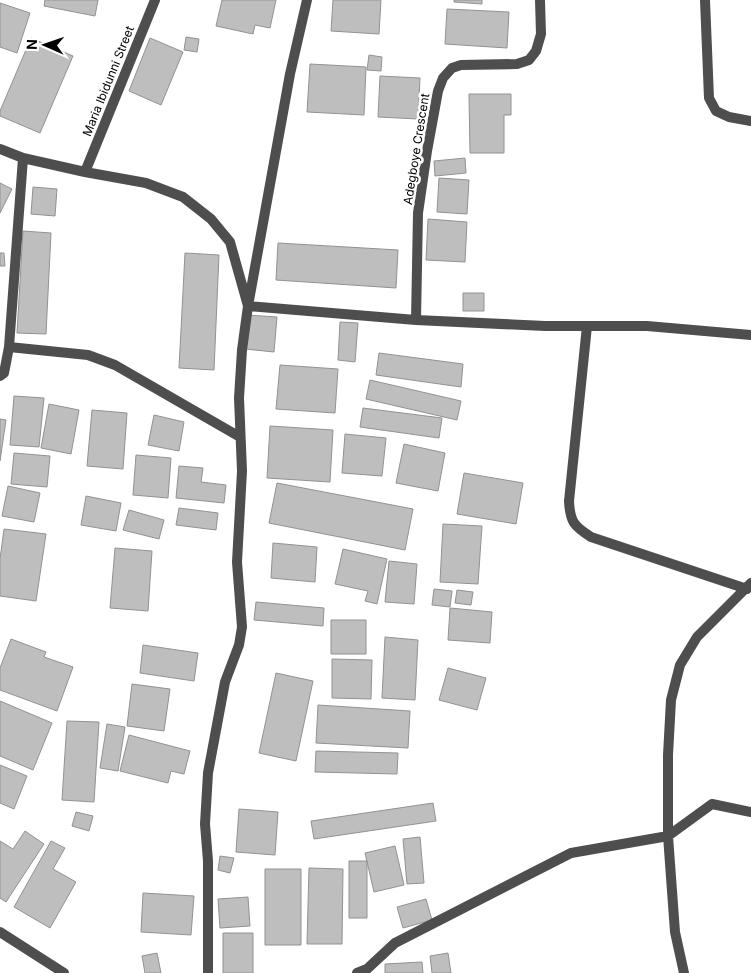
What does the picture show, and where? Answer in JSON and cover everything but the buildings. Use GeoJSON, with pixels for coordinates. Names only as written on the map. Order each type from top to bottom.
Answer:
{"type":"FeatureCollection","features":[{"type":"Feature","properties":{"kind":"street","name":"Maria Ibidunni Street"},"geometry":{"type":"LineString","coordinates":[[85,172],[155,0]]}},
{"type":"Feature","properties":{"kind":"street"},"geometry":{"type":"LineString","coordinates":[[208,973],[208,861],[204,824],[208,773],[226,682],[239,645],[242,627],[237,562],[242,471],[239,398],[242,350],[248,306],[290,74],[307,0]]}},
{"type":"Feature","properties":{"kind":"street","name":"Adegboye Crescent"},"geometry":{"type":"LineString","coordinates":[[416,320],[418,213],[438,91],[443,78],[452,68],[461,65],[517,64],[529,60],[536,51],[542,34],[540,0]]}},
{"type":"Feature","properties":{"kind":"street"},"geometry":{"type":"LineString","coordinates":[[705,0],[709,98],[716,111],[729,117],[751,121]]}},
{"type":"Feature","properties":{"kind":"street"},"geometry":{"type":"LineString","coordinates":[[0,149],[23,158],[146,183],[183,197],[211,219],[230,242],[248,306]]}},
{"type":"Feature","properties":{"kind":"street"},"geometry":{"type":"LineString","coordinates":[[0,376],[4,373],[9,348],[23,158]]}},
{"type":"Feature","properties":{"kind":"street"},"geometry":{"type":"LineString","coordinates":[[248,306],[416,320],[545,326],[647,326],[751,334]]}},
{"type":"Feature","properties":{"kind":"street"},"geometry":{"type":"LineString","coordinates":[[587,326],[569,501],[570,516],[577,528],[592,536],[749,586],[697,637],[680,665],[671,700],[668,732],[668,836],[675,932],[684,973]]}},
{"type":"Feature","properties":{"kind":"street"},"geometry":{"type":"LineString","coordinates":[[9,348],[88,355],[115,365],[240,437]]}},
{"type":"Feature","properties":{"kind":"street"},"geometry":{"type":"LineString","coordinates":[[363,972],[395,943],[571,853],[668,836],[712,804],[751,812]]}},
{"type":"Feature","properties":{"kind":"street"},"geometry":{"type":"LineString","coordinates":[[0,932],[64,973]]}}]}
